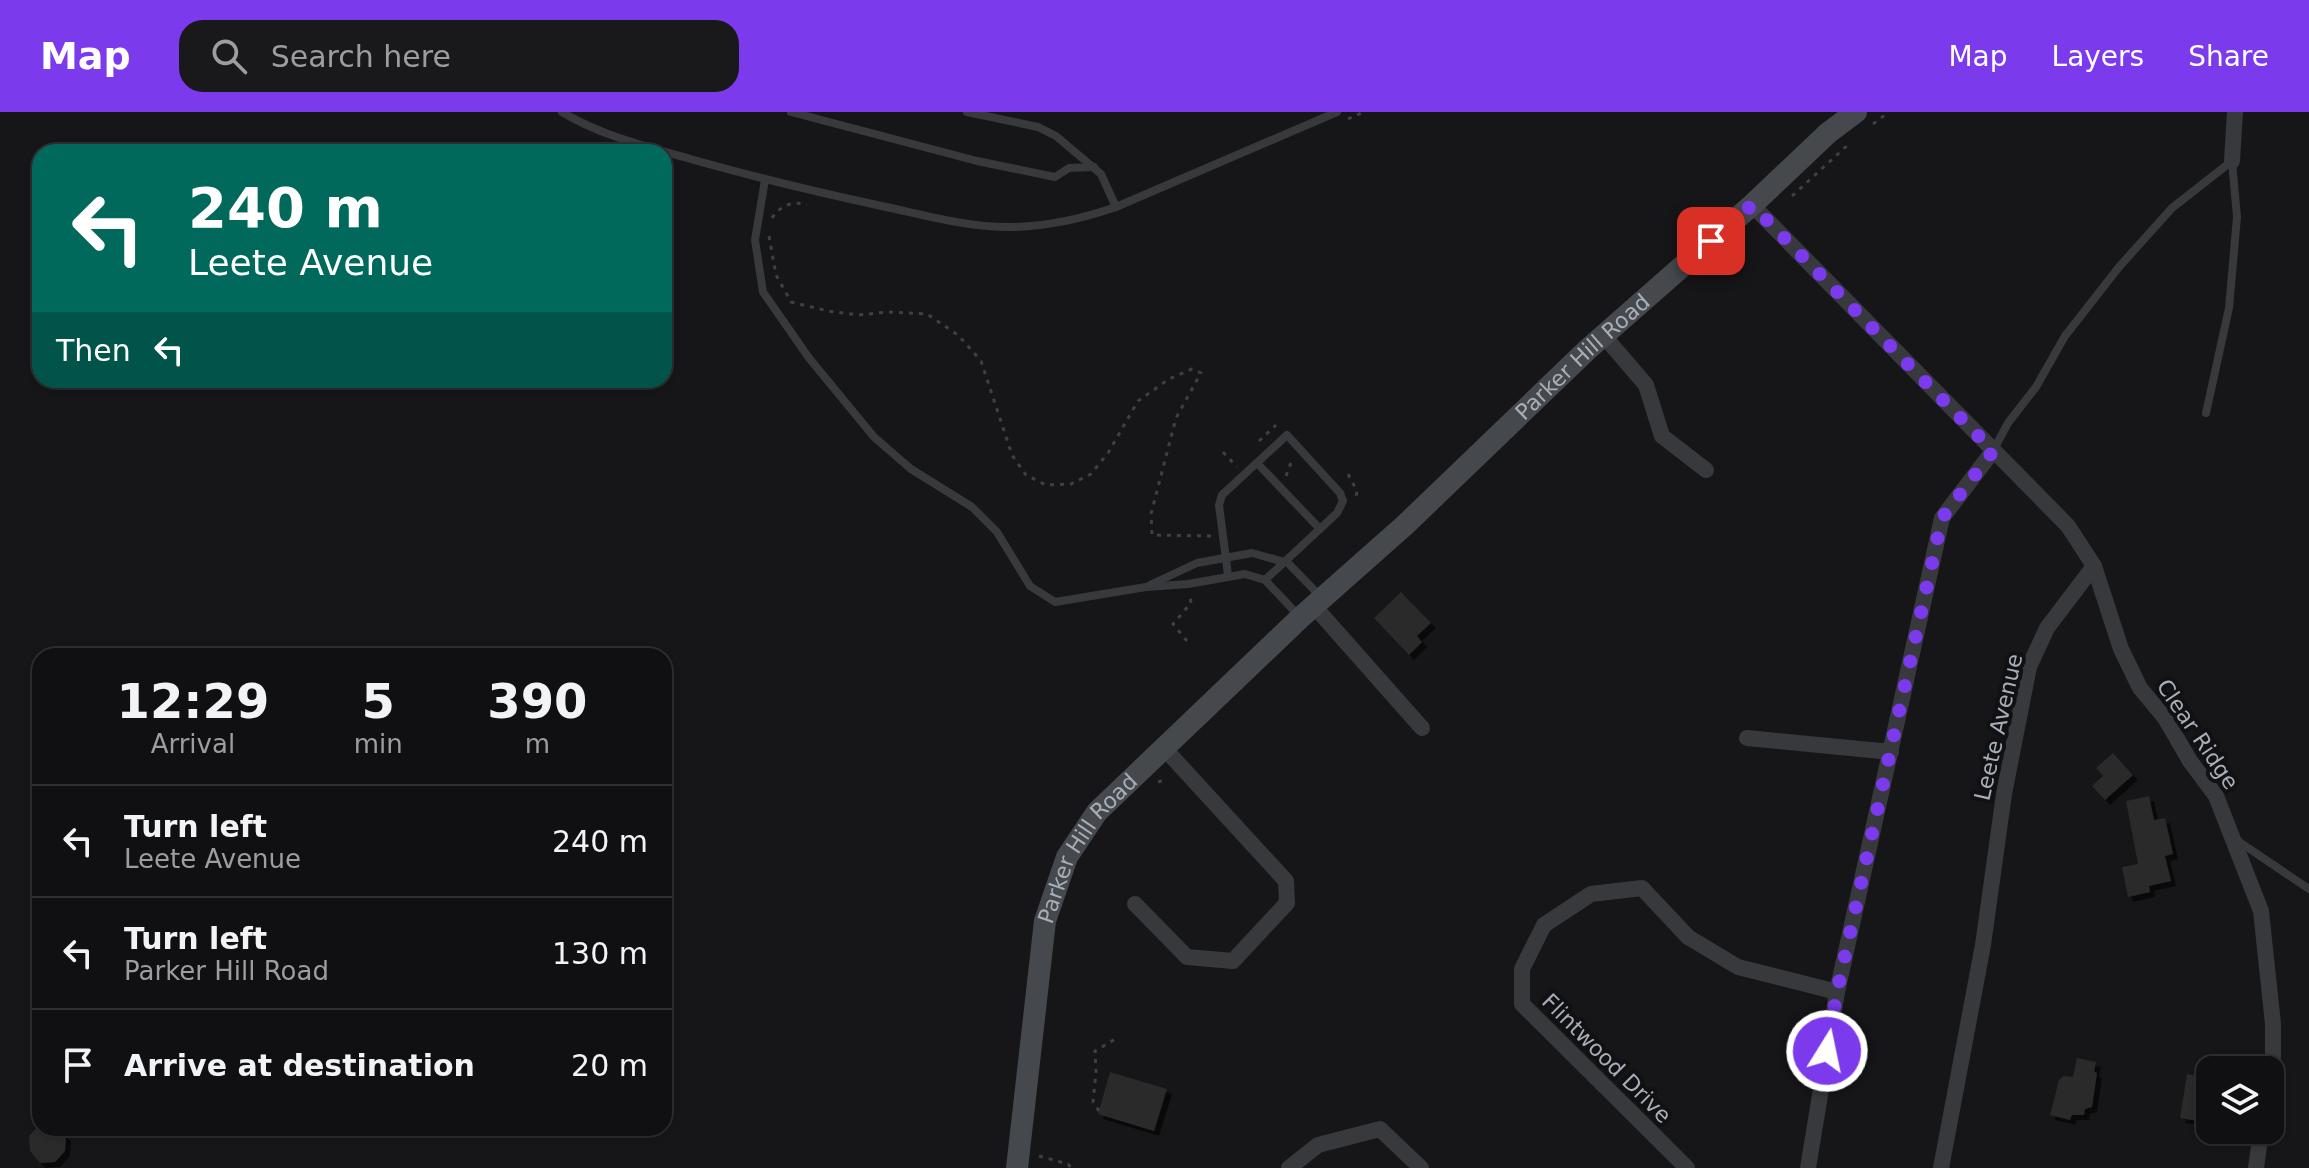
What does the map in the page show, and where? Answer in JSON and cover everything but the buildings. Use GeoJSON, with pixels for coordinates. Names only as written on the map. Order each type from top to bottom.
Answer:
{"type":"FeatureCollection","features":[{"type":"Feature","properties":{"kind":"street"},"geometry":{"type":"LineString","coordinates":[[2232,161],[2235,112]]}},
{"type":"Feature","properties":{"kind":"street","name":"Parker Hill Road"},"geometry":{"type":"LineString","coordinates":[[1024,1161],[1045,921],[1067,857],[1097,812],[1312,607],[1816,143],[1862,120]]}},
{"type":"Feature","properties":{"kind":"street"},"geometry":{"type":"LineString","coordinates":[[1752,205],[2068,526],[2094,566]]}},
{"type":"Feature","properties":{"kind":"street"},"geometry":{"type":"LineString","coordinates":[[1604,336],[1646,385],[1662,436],[1706,470]]}},
{"type":"Feature","properties":{"kind":"street"},"geometry":{"type":"LineString","coordinates":[[1808,1168],[1837,992],[1942,518],[1993,451]]}},
{"type":"Feature","properties":{"kind":"street","name":"Clear Ridge"},"geometry":{"type":"LineString","coordinates":[[2094,566],[2121,649],[2140,688],[2165,718],[2190,761],[2216,796],[2261,911],[2273,1024],[2273,1056]]}},
{"type":"Feature","properties":{"kind":"street","name":"Leete Avenue"},"geometry":{"type":"LineString","coordinates":[[1941,1168],[1983,945],[2004,794],[2029,667],[2047,628],[2094,566]]}},
{"type":"Feature","properties":{"kind":"street"},"geometry":{"type":"LineString","coordinates":[[1312,607],[1422,728]]}},
{"type":"Feature","properties":{"kind":"street"},"geometry":{"type":"LineString","coordinates":[[1747,738],[1891,752]]}},
{"type":"Feature","properties":{"kind":"street"},"geometry":{"type":"LineString","coordinates":[[1135,904],[1187,957],[1233,961],[1287,903],[1286,881],[1164,748]]}},
{"type":"Feature","properties":{"kind":"street","name":"Flintwood Drive"},"geometry":{"type":"LineString","coordinates":[[1687,1168],[1522,1004],[1522,969],[1544,925],[1591,894],[1642,888],[1688,937],[1738,967],[1837,992]]}},
{"type":"Feature","properties":{"kind":"street"},"geometry":{"type":"LineString","coordinates":[[1289,1168],[1318,1145],[1380,1129],[1421,1168]]}},
{"type":"Feature","properties":{"kind":"street"},"geometry":{"type":"LineString","coordinates":[[2256,1168],[2259,1144]]}},
{"type":"Feature","properties":{"kind":"lane"},"geometry":{"type":"LineString","coordinates":[[562,112],[637,144]]}},
{"type":"Feature","properties":{"kind":"lane"},"geometry":{"type":"LineString","coordinates":[[791,112],[977,161],[1055,177],[1069,168],[1094,167]]}},
{"type":"Feature","properties":{"kind":"lane"},"geometry":{"type":"LineString","coordinates":[[967,112],[1038,127],[1056,136],[1101,174],[1116,207]]}},
{"type":"Feature","properties":{"kind":"lane"},"geometry":{"type":"LineString","coordinates":[[672,154],[765,180],[966,224],[1009,227],[1051,225],[1116,207],[1337,112]]}},
{"type":"Feature","properties":{"kind":"lane"},"geometry":{"type":"LineString","coordinates":[[2206,413],[2229,308],[2237,217],[2232,161]]}},
{"type":"Feature","properties":{"kind":"lane"},"geometry":{"type":"LineString","coordinates":[[1993,451],[2008,423],[2036,387],[2065,336],[2119,267],[2172,208],[2232,161]]}},
{"type":"Feature","properties":{"kind":"lane"},"geometry":{"type":"LineString","coordinates":[[765,180],[755,240],[763,292],[809,358],[874,437],[911,469],[972,507],[997,532],[1030,586],[1055,602],[1245,574],[1265,580],[1312,607]]}},
{"type":"Feature","properties":{"kind":"lane"},"geometry":{"type":"LineString","coordinates":[[1228,575],[1219,505],[1222,495],[1287,435],[1340,493],[1343,501],[1337,513],[1265,580]]}},
{"type":"Feature","properties":{"kind":"lane"},"geometry":{"type":"LineString","coordinates":[[1257,463],[1320,529]]}},
{"type":"Feature","properties":{"kind":"lane"},"geometry":{"type":"LineString","coordinates":[[1146,587],[1197,563],[1252,553],[1288,563],[1312,607]]}},
{"type":"Feature","properties":{"kind":"lane"},"geometry":{"type":"LineString","coordinates":[[2234,838],[2309,889]]}},
{"type":"Feature","properties":{"kind":"path"},"geometry":{"type":"LineString","coordinates":[[1337,124],[1364,112]]}},
{"type":"Feature","properties":{"kind":"path"},"geometry":{"type":"LineString","coordinates":[[1862,120],[1889,112]]}},
{"type":"Feature","properties":{"kind":"path"},"geometry":{"type":"LineString","coordinates":[[1782,203],[1802,189],[1856,137]]}},
{"type":"Feature","properties":{"kind":"path"},"geometry":{"type":"LineString","coordinates":[[818,206],[792,202],[779,208],[768,228],[776,275],[791,302],[859,315],[887,312],[927,314],[958,335],[981,361],[1012,455],[1026,475],[1046,485],[1071,484],[1091,474],[1108,453],[1138,401],[1192,369],[1201,373],[1176,418],[1151,514],[1152,535],[1222,535]]}},
{"type":"Feature","properties":{"kind":"path"},"geometry":{"type":"LineString","coordinates":[[1223,452],[1244,475]]}},
{"type":"Feature","properties":{"kind":"path"},"geometry":{"type":"LineString","coordinates":[[1282,488],[1293,457]]}},
{"type":"Feature","properties":{"kind":"path"},"geometry":{"type":"LineString","coordinates":[[1187,641],[1173,624],[1191,603],[1188,584]]}},
{"type":"Feature","properties":{"kind":"path"},"geometry":{"type":"LineString","coordinates":[[1153,784],[1167,779]]}},
{"type":"Feature","properties":{"kind":"path"},"geometry":{"type":"LineString","coordinates":[[1099,1111],[1093,1102],[1095,1051],[1117,1038]]}},
{"type":"Feature","properties":{"kind":"path"},"geometry":{"type":"LineString","coordinates":[[1024,1161],[1068,1164],[1071,1168]]}},
{"type":"Feature","properties":{"kind":"route"},"geometry":{"type":"LineString","coordinates":[[1711,241],[1752,205],[1993,451],[1942,518],[1837,992],[1827,1051]]}}]}
